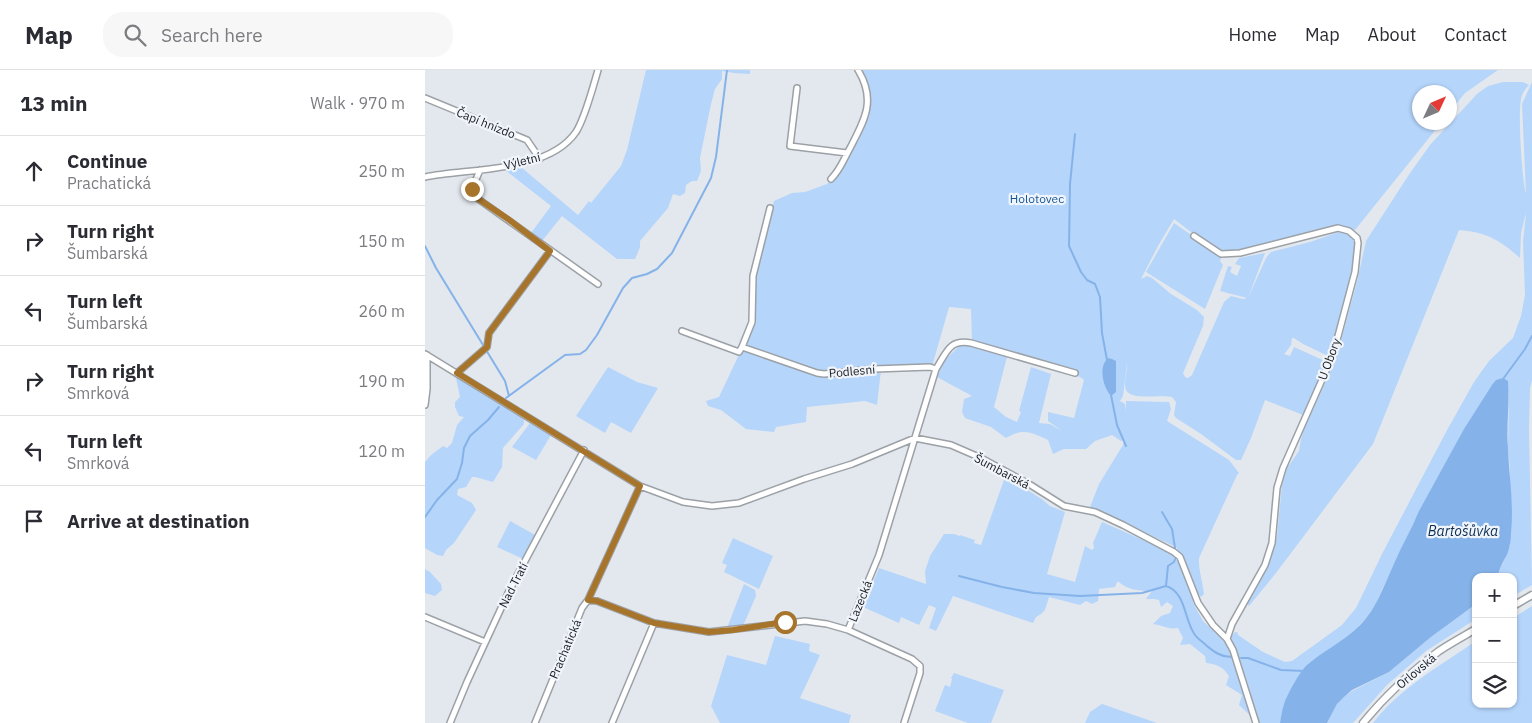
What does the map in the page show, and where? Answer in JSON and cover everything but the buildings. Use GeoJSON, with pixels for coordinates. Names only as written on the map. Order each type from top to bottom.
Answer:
{"type":"FeatureCollection","features":[{"type":"Feature","properties":{"kind":"street","name":"Výletní"},"geometry":{"type":"LineString","coordinates":[[425,177],[480,170],[540,158],[565,145],[577,130],[598,70]]}},
{"type":"Feature","properties":{"kind":"street"},"geometry":{"type":"LineString","coordinates":[[831,179],[841,166],[865,120],[867,108],[866,88],[858,70]]}},
{"type":"Feature","properties":{"kind":"street"},"geometry":{"type":"LineString","coordinates":[[797,88],[790,146],[847,154]]}},
{"type":"Feature","properties":{"kind":"street","name":"Čapí hnízdo"},"geometry":{"type":"LineString","coordinates":[[425,98],[527,140],[540,158]]}},
{"type":"Feature","properties":{"kind":"street"},"geometry":{"type":"LineString","coordinates":[[480,170],[472,189],[474,196],[598,284]]}},
{"type":"Feature","properties":{"kind":"street"},"geometry":{"type":"LineString","coordinates":[[742,347],[752,322],[753,276],[770,208]]}},
{"type":"Feature","properties":{"kind":"street","name":"U Obory"},"geometry":{"type":"LineString","coordinates":[[1194,236],[1221,254],[1240,253],[1338,228],[1354,235],[1358,243],[1355,272],[1333,355],[1279,481],[1271,543],[1265,565],[1232,624],[1227,639]]}},
{"type":"Feature","properties":{"kind":"street"},"geometry":{"type":"LineString","coordinates":[[457,373],[487,347],[489,333],[550,251]]}},
{"type":"Feature","properties":{"kind":"street","name":"Podlesní"},"geometry":{"type":"LineString","coordinates":[[683,331],[739,352],[742,347],[824,374],[874,369],[930,367],[936,369]]}},
{"type":"Feature","properties":{"kind":"street","name":"Lazecká"},"geometry":{"type":"LineString","coordinates":[[904,723],[920,672],[920,666],[912,659],[848,630],[879,555],[936,369],[952,345],[961,341],[1075,373]]}},
{"type":"Feature","properties":{"kind":"street"},"geometry":{"type":"LineString","coordinates":[[426,354],[640,486],[683,502],[712,506],[739,503],[852,464],[915,438]]}},
{"type":"Feature","properties":{"kind":"street"},"geometry":{"type":"LineString","coordinates":[[425,406],[427,389],[426,354]]}},
{"type":"Feature","properties":{"kind":"street","name":"Šumbarská"},"geometry":{"type":"LineString","coordinates":[[915,438],[951,445],[981,458],[1064,506],[1095,512],[1123,525],[1180,557],[1198,603],[1213,625],[1227,639],[1233,650],[1256,723]]}},
{"type":"Feature","properties":{"kind":"street","name":"Nad Tratí"},"geometry":{"type":"LineString","coordinates":[[450,723],[509,591],[584,450]]}},
{"type":"Feature","properties":{"kind":"street"},"geometry":{"type":"LineString","coordinates":[[640,486],[588,600],[597,601],[654,623],[709,632],[805,621],[827,624],[848,630]]}},
{"type":"Feature","properties":{"kind":"street"},"geometry":{"type":"LineString","coordinates":[[1517,604],[1532,595]]}},
{"type":"Feature","properties":{"kind":"street","name":"Prachatická"},"geometry":{"type":"LineString","coordinates":[[535,723],[582,608],[588,600]]}},
{"type":"Feature","properties":{"kind":"street"},"geometry":{"type":"LineString","coordinates":[[425,617],[485,642]]}},
{"type":"Feature","properties":{"kind":"street"},"geometry":{"type":"LineString","coordinates":[[612,723],[654,623]]}},
{"type":"Feature","properties":{"kind":"street","name":"Orlovská"},"geometry":{"type":"LineString","coordinates":[[1363,723],[1406,677],[1440,650],[1472,631]]}},
{"type":"Feature","properties":{"kind":"green space"},"geometry":{"type":"Polygon","coordinates":[[[646,70],[750,70],[750,74],[722,71],[722,79],[715,89],[711,104],[700,158],[701,171],[697,181],[692,181],[686,185],[685,193],[680,196],[673,194],[668,208],[640,241],[640,247],[635,259],[617,259],[562,216],[542,241],[531,233],[551,206],[505,170],[522,168],[578,215],[589,201],[591,203],[621,166],[627,150],[646,70]]]}},
{"type":"Feature","properties":{"kind":"green space","name":"Holotovec"},"geometry":{"type":"Polygon","coordinates":[[[860,70],[1498,70],[1465,93],[1457,103],[1457,85],[1412,85],[1412,130],[1435,130],[1355,230],[1338,225],[1314,232],[1282,246],[1242,256],[1213,249],[1174,219],[1158,246],[1141,279],[1147,276],[1152,278],[1204,317],[1203,326],[1183,373],[1188,378],[1192,375],[1224,302],[1231,296],[1247,298],[1220,291],[1228,266],[1232,267],[1230,272],[1237,276],[1241,266],[1235,264],[1239,258],[1265,253],[1248,298],[1266,258],[1271,252],[1339,232],[1348,234],[1354,242],[1354,264],[1351,280],[1328,356],[1294,338],[1292,338],[1291,345],[1284,354],[1290,356],[1294,347],[1327,362],[1303,415],[1265,400],[1241,460],[1236,460],[1176,418],[1174,415],[1176,402],[1172,397],[1140,396],[1129,393],[1125,387],[1127,363],[1123,396],[1120,401],[1125,404],[1126,411],[1126,401],[1169,402],[1171,409],[1167,421],[1229,460],[1239,473],[1199,558],[1204,594],[1201,597],[1176,547],[1090,507],[1099,484],[1123,445],[1124,440],[1121,441],[1112,435],[1095,441],[1086,449],[1064,449],[1053,454],[1048,440],[1037,435],[1022,432],[1006,438],[991,427],[965,418],[962,412],[964,399],[972,396],[937,377],[945,360],[959,346],[969,346],[1007,357],[994,407],[1006,417],[1017,422],[1031,367],[1051,374],[1039,423],[1050,424],[1062,431],[1048,421],[1048,412],[1074,418],[1084,380],[1080,377],[972,341],[971,309],[949,307],[931,370],[881,370],[877,405],[865,401],[807,407],[806,422],[776,427],[774,432],[746,429],[721,410],[708,406],[706,401],[719,397],[751,329],[756,314],[755,276],[774,201],[792,193],[805,192],[827,184],[842,168],[865,122],[869,108],[867,86],[860,70]]]}},
{"type":"Feature","properties":{"kind":"green space"},"geometry":{"type":"Polygon","coordinates":[[[1503,82],[1523,82],[1529,85],[1522,95],[1520,114],[1526,194],[1522,104],[1532,82],[1532,380],[1530,388],[1529,429],[1532,585],[1517,594],[1517,573],[1498,573],[1510,545],[1508,382],[1414,522],[1375,605],[1367,617],[1341,642],[1302,671],[1284,704],[1280,723],[1260,723],[1257,719],[1248,684],[1231,637],[1237,632],[1238,635],[1263,652],[1285,662],[1292,661],[1342,625],[1356,608],[1382,554],[1474,382],[1489,361],[1513,338],[1521,316],[1525,295],[1523,242],[1526,213],[1521,233],[1520,258],[1506,246],[1492,238],[1459,230],[1373,444],[1249,606],[1246,603],[1273,550],[1277,536],[1282,485],[1287,468],[1299,451],[1304,429],[1336,359],[1366,241],[1430,145],[1444,130],[1457,130],[1457,116],[1477,94],[1488,86],[1503,82]]]}},
{"type":"Feature","properties":{"kind":"green space"},"geometry":{"type":"Polygon","coordinates":[[[1174,223],[1222,256],[1220,261],[1223,265],[1205,309],[1146,272],[1174,223]]]}},
{"type":"Feature","properties":{"kind":"green space"},"geometry":{"type":"Polygon","coordinates":[[[608,367],[637,382],[658,388],[631,433],[611,422],[605,433],[576,416],[608,367]]]}},
{"type":"Feature","properties":{"kind":"green space"},"geometry":{"type":"Polygon","coordinates":[[[456,378],[461,379],[521,416],[524,424],[503,448],[502,467],[493,482],[472,477],[466,487],[458,489],[457,495],[472,503],[476,510],[443,556],[437,555],[425,548],[425,462],[443,446],[447,448],[452,443],[457,425],[464,417],[459,416],[455,407],[455,402],[460,397],[456,378]]]}},
{"type":"Feature","properties":{"kind":"green space"},"geometry":{"type":"Polygon","coordinates":[[[530,423],[551,435],[536,460],[512,447],[530,423]]]}},
{"type":"Feature","properties":{"kind":"green space"},"geometry":{"type":"Polygon","coordinates":[[[1005,477],[1050,506],[1065,512],[1047,574],[1075,582],[1085,546],[1092,550],[1094,548],[1093,543],[1102,522],[1166,550],[1173,555],[1184,570],[1194,605],[1203,621],[1220,637],[1231,651],[1252,717],[1239,705],[1242,695],[1226,685],[1229,676],[1222,668],[1206,663],[1205,656],[1190,644],[1180,645],[1183,638],[1178,628],[1153,624],[1161,616],[1170,613],[1173,606],[1167,602],[1161,607],[1159,600],[1146,599],[1152,591],[1134,590],[1117,582],[1115,587],[1099,589],[1098,601],[1092,604],[1086,601],[1080,605],[1049,597],[1045,610],[1036,617],[1033,623],[953,596],[936,631],[929,628],[936,608],[929,605],[919,625],[901,617],[899,623],[863,607],[879,568],[926,584],[925,571],[930,556],[944,534],[960,535],[975,540],[974,543],[981,545],[1005,477]]]}},
{"type":"Feature","properties":{"kind":"green space"},"geometry":{"type":"Polygon","coordinates":[[[510,521],[537,536],[524,557],[521,558],[497,547],[510,521]]]}},
{"type":"Feature","properties":{"kind":"green space"},"geometry":{"type":"Polygon","coordinates":[[[733,538],[773,556],[759,589],[724,572],[727,565],[722,563],[733,538]]]}},
{"type":"Feature","properties":{"kind":"green space"},"geometry":{"type":"Polygon","coordinates":[[[425,569],[441,584],[442,590],[435,596],[425,593],[425,569]]]}},
{"type":"Feature","properties":{"kind":"green space"},"geometry":{"type":"Polygon","coordinates":[[[744,584],[755,590],[756,596],[743,626],[727,628],[744,584]]]}},
{"type":"Feature","properties":{"kind":"green space"},"geometry":{"type":"Polygon","coordinates":[[[1532,606],[1532,723],[1373,723],[1408,688],[1472,644],[1472,708],[1517,708],[1517,615],[1532,606]]]}},
{"type":"Feature","properties":{"kind":"green space"},"geometry":{"type":"Polygon","coordinates":[[[1472,607],[1472,622],[1426,651],[1387,685],[1353,723],[1327,723],[1337,704],[1344,697],[1389,672],[1431,637],[1472,607]]]}},
{"type":"Feature","properties":{"kind":"green space"},"geometry":{"type":"Polygon","coordinates":[[[775,636],[810,644],[809,651],[820,655],[800,698],[851,715],[849,723],[720,723],[711,706],[727,655],[766,665],[775,636]]]}},
{"type":"Feature","properties":{"kind":"green space"},"geometry":{"type":"Polygon","coordinates":[[[954,673],[1004,690],[991,723],[968,723],[935,711],[945,685],[950,687],[951,678],[954,673]]]}},
{"type":"Feature","properties":{"kind":"green space"},"geometry":{"type":"Polygon","coordinates":[[[1102,704],[1157,723],[1085,723],[1090,712],[1102,704]]]}},
{"type":"Feature","properties":{"kind":"water"},"geometry":{"type":"Polygon","coordinates":[[[1108,358],[1116,361],[1116,392],[1111,396],[1106,388],[1102,372],[1108,358]]]}},
{"type":"Feature","properties":{"kind":"water","name":"Bartošůvka"},"geometry":{"type":"Polygon","coordinates":[[[1503,378],[1508,381],[1508,439],[1512,501],[1511,540],[1499,573],[1472,573],[1472,607],[1431,637],[1389,672],[1352,690],[1337,704],[1327,723],[1280,723],[1286,700],[1304,668],[1354,631],[1371,611],[1419,511],[1464,429],[1496,380],[1503,378]]]}},
{"type":"Feature","properties":{"kind":"waterway"},"geometry":{"type":"LineString","coordinates":[[506,398],[565,355],[580,354],[586,350],[597,335],[623,288],[632,278],[657,269],[672,253],[711,178],[716,157],[727,70]]}},
{"type":"Feature","properties":{"kind":"waterway"},"geometry":{"type":"LineString","coordinates":[[1075,134],[1070,184],[1069,246],[1081,272],[1087,280],[1095,284],[1100,297],[1102,333],[1107,360]]}},
{"type":"Feature","properties":{"kind":"waterway"},"geometry":{"type":"LineString","coordinates":[[425,246],[436,268],[505,381],[509,396]]}},
{"type":"Feature","properties":{"kind":"waterway","name":"Bartošůvka"},"geometry":{"type":"LineString","coordinates":[[1503,379],[1532,336]]}},
{"type":"Feature","properties":{"kind":"waterway"},"geometry":{"type":"LineString","coordinates":[[1111,395],[1117,425],[1126,446]]}},
{"type":"Feature","properties":{"kind":"waterway"},"geometry":{"type":"LineString","coordinates":[[425,517],[437,500],[457,479],[464,448],[470,436],[499,407]]}},
{"type":"Feature","properties":{"kind":"waterway"},"geometry":{"type":"LineString","coordinates":[[1162,512],[1172,529],[1175,548]]}},
{"type":"Feature","properties":{"kind":"waterway"},"geometry":{"type":"LineString","coordinates":[[1176,557],[1174,562],[1168,566],[1166,586],[1173,589],[1181,600],[1191,629],[1196,636],[1215,652],[1231,657]]}},
{"type":"Feature","properties":{"kind":"waterway"},"geometry":{"type":"LineString","coordinates":[[959,576],[1034,593],[1080,596],[1142,593],[1166,586]]}},
{"type":"Feature","properties":{"kind":"waterway"},"geometry":{"type":"LineString","coordinates":[[1241,658],[1248,658],[1281,670],[1304,671]]}},
{"type":"Feature","properties":{"kind":"route"},"geometry":{"type":"LineString","coordinates":[[472,189],[474,196],[550,251],[489,333],[487,347],[457,373],[640,486],[588,600],[597,601],[654,623],[709,632],[785,622]]}}]}
